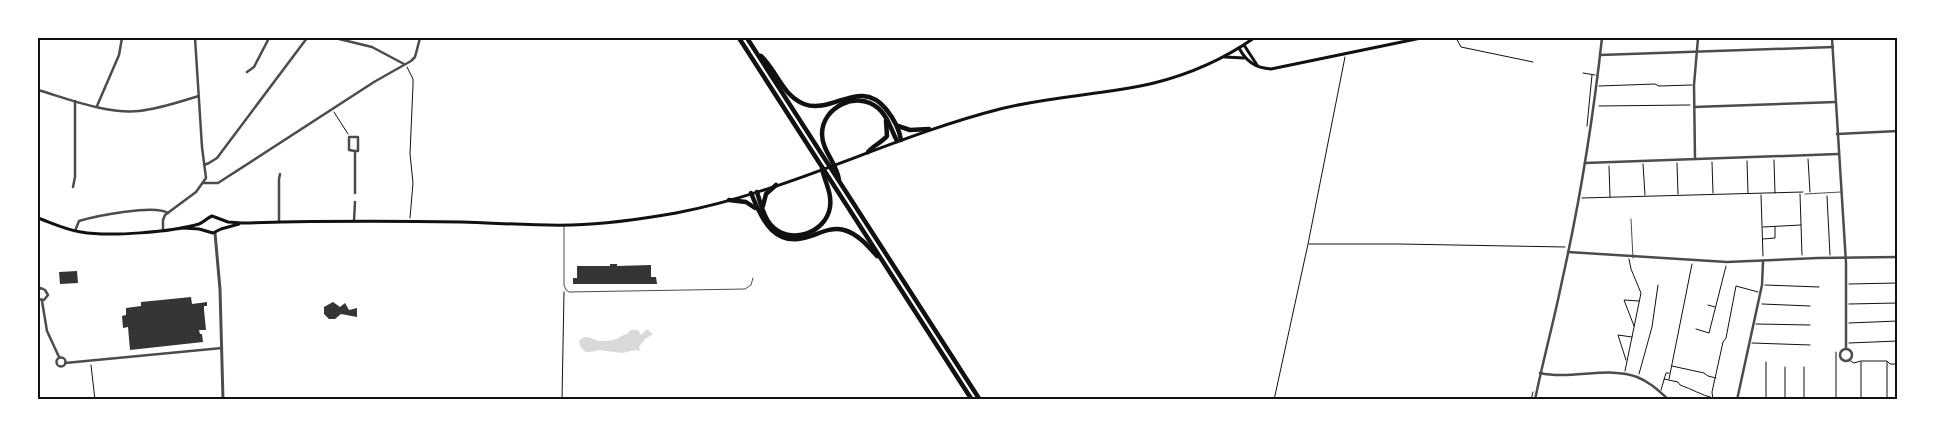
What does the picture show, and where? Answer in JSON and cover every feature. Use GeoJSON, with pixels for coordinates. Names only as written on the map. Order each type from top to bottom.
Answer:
{"type":"FeatureCollection","features":[{"type":"Feature","properties":{"kind":"highway"},"geometry":{"type":"LineString","coordinates":[[739,38],[822,167],[827,178],[889,270],[972,400]]}},
{"type":"Feature","properties":{"kind":"highway"},"geometry":{"type":"LineString","coordinates":[[747,38],[837,174],[839,181],[980,400]]}},
{"type":"Feature","properties":{"kind":"highway"},"geometry":{"type":"LineString","coordinates":[[754,50],[765,59],[784,88],[797,101],[806,105],[816,106],[831,104],[846,98],[863,96],[883,106],[898,126],[904,129],[929,129]]}},
{"type":"Feature","properties":{"kind":"highway"},"geometry":{"type":"LineString","coordinates":[[824,154],[822,127],[832,109],[846,103],[860,101],[872,104],[878,108],[899,140]]}},
{"type":"Feature","properties":{"kind":"highway"},"geometry":{"type":"LineString","coordinates":[[868,152],[875,144],[887,136],[885,117]]}},
{"type":"Feature","properties":{"kind":"highway"},"geometry":{"type":"LineString","coordinates":[[898,126],[899,140]]}},
{"type":"Feature","properties":{"kind":"highway"},"geometry":{"type":"LineString","coordinates":[[729,200],[746,202],[753,205],[760,210],[770,224],[783,233],[802,235],[814,231],[824,222],[829,213],[830,197],[827,178]]}},
{"type":"Feature","properties":{"kind":"highway"},"geometry":{"type":"LineString","coordinates":[[760,210],[764,198],[776,186]]}},
{"type":"Feature","properties":{"kind":"highway"},"geometry":{"type":"LineString","coordinates":[[757,192],[760,210]]}},
{"type":"Feature","properties":{"kind":"highway"},"geometry":{"type":"LineString","coordinates":[[751,193],[768,228],[775,234],[787,238],[809,237],[830,229],[844,230],[867,244],[889,270]]}},
{"type":"Feature","properties":{"kind":"main road"},"geometry":{"type":"LineString","coordinates":[[180,227],[215,233],[221,229],[242,224],[279,222],[354,221],[564,225],[634,220],[677,213],[776,186],[929,129],[1024,103],[1157,82],[1198,69],[1254,38]]}},
{"type":"Feature","properties":{"kind":"main road"},"geometry":{"type":"LineString","coordinates":[[1238,48],[1245,58],[1258,66],[1277,68],[1422,38]]}},
{"type":"Feature","properties":{"kind":"main road"},"geometry":{"type":"LineString","coordinates":[[1244,45],[1258,66]]}},
{"type":"Feature","properties":{"kind":"main road"},"geometry":{"type":"LineString","coordinates":[[1222,57],[1245,58]]}},
{"type":"Feature","properties":{"kind":"main road"},"geometry":{"type":"LineString","coordinates":[[38,218],[75,231],[98,234],[118,234],[180,227],[202,223],[212,216],[228,222],[242,224]]}},
{"type":"Feature","properties":{"kind":"main road"},"geometry":{"type":"LineString","coordinates":[[219,218],[222,223],[221,229]]}},
{"type":"Feature","properties":{"kind":"main road"},"geometry":{"type":"LineString","coordinates":[[206,220],[204,225],[206,230]]}},
{"type":"Feature","properties":{"kind":"street"},"geometry":{"type":"LineString","coordinates":[[97,106],[119,55],[122,38]]}},
{"type":"Feature","properties":{"kind":"street"},"geometry":{"type":"LineString","coordinates":[[163,229],[163,220],[168,213],[186,200],[206,178],[195,38]]}},
{"type":"Feature","properties":{"kind":"street"},"geometry":{"type":"LineString","coordinates":[[247,72],[254,68],[269,38]]}},
{"type":"Feature","properties":{"kind":"street"},"geometry":{"type":"LineString","coordinates":[[204,164],[209,164],[216,158],[307,38]]}},
{"type":"Feature","properties":{"kind":"street"},"geometry":{"type":"LineString","coordinates":[[335,38],[372,47],[404,64]]}},
{"type":"Feature","properties":{"kind":"street"},"geometry":{"type":"LineString","coordinates":[[203,183],[218,183],[415,57],[420,38]]}},
{"type":"Feature","properties":{"kind":"street"},"geometry":{"type":"LineString","coordinates":[[1535,400],[1579,198],[1602,38]]}},
{"type":"Feature","properties":{"kind":"street"},"geometry":{"type":"LineString","coordinates":[[1695,159],[1694,85],[1695,52],[1698,38]]}},
{"type":"Feature","properties":{"kind":"street"},"geometry":{"type":"LineString","coordinates":[[1832,38],[1845,258],[1846,348]]}},
{"type":"Feature","properties":{"kind":"street"},"geometry":{"type":"LineString","coordinates":[[1600,55],[1833,47]]}},
{"type":"Feature","properties":{"kind":"street"},"geometry":{"type":"LineString","coordinates":[[38,90],[97,106],[138,111],[159,108],[199,96]]}},
{"type":"Feature","properties":{"kind":"street"},"geometry":{"type":"LineString","coordinates":[[73,187],[75,177],[75,101]]}},
{"type":"Feature","properties":{"kind":"street"},"geometry":{"type":"LineString","coordinates":[[1694,106],[1835,102]]}},
{"type":"Feature","properties":{"kind":"street"},"geometry":{"type":"LineString","coordinates":[[1837,134],[1898,131]]}},
{"type":"Feature","properties":{"kind":"street"},"geometry":{"type":"LineString","coordinates":[[355,151],[349,150],[349,137],[358,137],[358,151],[355,151],[355,193]]}},
{"type":"Feature","properties":{"kind":"street"},"geometry":{"type":"LineString","coordinates":[[1585,163],[1839,154]]}},
{"type":"Feature","properties":{"kind":"street"},"geometry":{"type":"LineString","coordinates":[[279,222],[278,179],[280,174]]}},
{"type":"Feature","properties":{"kind":"street"},"geometry":{"type":"LineString","coordinates":[[354,221],[355,202]]}},
{"type":"Feature","properties":{"kind":"street"},"geometry":{"type":"LineString","coordinates":[[75,231],[79,221],[97,216],[161,209],[168,213]]}},
{"type":"Feature","properties":{"kind":"street"},"geometry":{"type":"LineString","coordinates":[[215,233],[220,288],[223,400]]}},
{"type":"Feature","properties":{"kind":"street"},"geometry":{"type":"LineString","coordinates":[[1568,252],[1632,258],[1727,262],[1763,262],[1830,257],[1898,257]]}},
{"type":"Feature","properties":{"kind":"street"},"geometry":{"type":"LineString","coordinates":[[1737,400],[1762,285],[1763,262]]}},
{"type":"Feature","properties":{"kind":"street"},"geometry":{"type":"LineString","coordinates":[[38,290],[43,289],[47,291],[47,297],[42,301]]}},
{"type":"Feature","properties":{"kind":"street"},"geometry":{"type":"LineString","coordinates":[[38,299],[42,301]]}},
{"type":"Feature","properties":{"kind":"street"},"geometry":{"type":"LineString","coordinates":[[42,301],[47,331],[59,358],[57,361],[58,365],[222,348]]}},
{"type":"Feature","properties":{"kind":"street"},"geometry":{"type":"LineString","coordinates":[[1846,348],[1852,353],[1849,360],[1842,360],[1839,356],[1840,351],[1846,348]]}},
{"type":"Feature","properties":{"kind":"street"},"geometry":{"type":"LineString","coordinates":[[59,358],[64,358],[65,363]]}},
{"type":"Feature","properties":{"kind":"street"},"geometry":{"type":"LineString","coordinates":[[1540,373],[1562,375],[1625,374],[1638,378],[1669,400]]}},
{"type":"Feature","properties":{"kind":"lane"},"geometry":{"type":"LineString","coordinates":[[1805,194],[1841,192]]}},
{"type":"Feature","properties":{"kind":"lane"},"geometry":{"type":"LineString","coordinates":[[1632,219],[1632,258]]}},
{"type":"Feature","properties":{"kind":"lane"},"geometry":{"type":"LineString","coordinates":[[564,225],[566,290],[569,292],[745,289],[751,285],[752,278]]}},
{"type":"Feature","properties":{"kind":"path"},"geometry":{"type":"LineString","coordinates":[[1456,38],[1461,47],[1533,62]]}},
{"type":"Feature","properties":{"kind":"path"},"geometry":{"type":"LineString","coordinates":[[1274,400],[1308,244],[1345,54]]}},
{"type":"Feature","properties":{"kind":"path"},"geometry":{"type":"LineString","coordinates":[[404,64],[409,70],[413,85],[410,154],[413,183],[410,222]]}},
{"type":"Feature","properties":{"kind":"path"},"geometry":{"type":"LineString","coordinates":[[1583,73],[1592,75],[1586,128]]}},
{"type":"Feature","properties":{"kind":"path"},"geometry":{"type":"LineString","coordinates":[[1596,86],[1694,85]]}},
{"type":"Feature","properties":{"kind":"path"},"geometry":{"type":"LineString","coordinates":[[1599,106],[1694,106]]}},
{"type":"Feature","properties":{"kind":"path"},"geometry":{"type":"LineString","coordinates":[[332,110],[349,137]]}},
{"type":"Feature","properties":{"kind":"path"},"geometry":{"type":"LineString","coordinates":[[1808,155],[1810,194]]}},
{"type":"Feature","properties":{"kind":"path"},"geometry":{"type":"LineString","coordinates":[[1774,156],[1774,193]]}},
{"type":"Feature","properties":{"kind":"path"},"geometry":{"type":"LineString","coordinates":[[1747,158],[1748,193]]}},
{"type":"Feature","properties":{"kind":"path"},"geometry":{"type":"LineString","coordinates":[[1712,159],[1714,194]]}},
{"type":"Feature","properties":{"kind":"path"},"geometry":{"type":"LineString","coordinates":[[1677,160],[1678,196]]}},
{"type":"Feature","properties":{"kind":"path"},"geometry":{"type":"LineString","coordinates":[[1643,161],[1645,197]]}},
{"type":"Feature","properties":{"kind":"path"},"geometry":{"type":"LineString","coordinates":[[1608,162],[1610,198]]}},
{"type":"Feature","properties":{"kind":"path"},"geometry":{"type":"LineString","coordinates":[[1800,192],[1802,258]]}},
{"type":"Feature","properties":{"kind":"path"},"geometry":{"type":"LineString","coordinates":[[1579,198],[1800,192],[1805,194]]}},
{"type":"Feature","properties":{"kind":"path"},"geometry":{"type":"LineString","coordinates":[[1827,193],[1830,257]]}},
{"type":"Feature","properties":{"kind":"path"},"geometry":{"type":"LineString","coordinates":[[1761,194],[1763,262]]}},
{"type":"Feature","properties":{"kind":"path"},"geometry":{"type":"LineString","coordinates":[[1762,227],[1801,225]]}},
{"type":"Feature","properties":{"kind":"path"},"geometry":{"type":"LineString","coordinates":[[1762,239],[1775,238],[1774,226]]}},
{"type":"Feature","properties":{"kind":"path"},"geometry":{"type":"LineString","coordinates":[[1308,244],[1566,247]]}},
{"type":"Feature","properties":{"kind":"path"},"geometry":{"type":"LineString","coordinates":[[1625,374],[1641,293],[1630,269],[1628,257]]}},
{"type":"Feature","properties":{"kind":"path"},"geometry":{"type":"LineString","coordinates":[[1669,380],[1693,261]]}},
{"type":"Feature","properties":{"kind":"path"},"geometry":{"type":"LineString","coordinates":[[1696,329],[1709,333],[1727,262]]}},
{"type":"Feature","properties":{"kind":"path"},"geometry":{"type":"LineString","coordinates":[[1846,284],[1898,283]]}},
{"type":"Feature","properties":{"kind":"path"},"geometry":{"type":"LineString","coordinates":[[1638,378],[1652,327],[1658,285]]}},
{"type":"Feature","properties":{"kind":"path"},"geometry":{"type":"LineString","coordinates":[[1762,285],[1818,287]]}},
{"type":"Feature","properties":{"kind":"path"},"geometry":{"type":"LineString","coordinates":[[1664,379],[1678,382],[1680,385],[1693,390],[1696,394],[1713,399],[1723,342],[1726,338],[1736,286],[1760,293]]}},
{"type":"Feature","properties":{"kind":"path"},"geometry":{"type":"LineString","coordinates":[[562,400],[563,293],[566,290]]}},
{"type":"Feature","properties":{"kind":"path"},"geometry":{"type":"LineString","coordinates":[[1634,327],[1624,300],[1640,301]]}},
{"type":"Feature","properties":{"kind":"path"},"geometry":{"type":"LineString","coordinates":[[1846,304],[1898,302]]}},
{"type":"Feature","properties":{"kind":"path"},"geometry":{"type":"LineString","coordinates":[[1757,304],[1810,306]]}},
{"type":"Feature","properties":{"kind":"path"},"geometry":{"type":"LineString","coordinates":[[1708,305],[1716,307]]}},
{"type":"Feature","properties":{"kind":"path"},"geometry":{"type":"LineString","coordinates":[[1846,323],[1898,321]]}},
{"type":"Feature","properties":{"kind":"path"},"geometry":{"type":"LineString","coordinates":[[1753,324],[1810,325]]}},
{"type":"Feature","properties":{"kind":"path"},"geometry":{"type":"LineString","coordinates":[[1627,361],[1618,335],[1632,337]]}},
{"type":"Feature","properties":{"kind":"path"},"geometry":{"type":"LineString","coordinates":[[1846,343],[1898,341]]}},
{"type":"Feature","properties":{"kind":"path"},"geometry":{"type":"LineString","coordinates":[[1749,343],[1810,345]]}},
{"type":"Feature","properties":{"kind":"path"},"geometry":{"type":"LineString","coordinates":[[1836,352],[1836,400]]}},
{"type":"Feature","properties":{"kind":"path"},"geometry":{"type":"LineString","coordinates":[[1849,360],[1854,363],[1861,361],[1887,361],[1890,364],[1898,364]]}},
{"type":"Feature","properties":{"kind":"path"},"geometry":{"type":"LineString","coordinates":[[90,361],[95,400]]}},
{"type":"Feature","properties":{"kind":"path"},"geometry":{"type":"LineString","coordinates":[[1861,361],[1862,400]]}},
{"type":"Feature","properties":{"kind":"path"},"geometry":{"type":"LineString","coordinates":[[1887,361],[1887,400]]}},
{"type":"Feature","properties":{"kind":"path"},"geometry":{"type":"LineString","coordinates":[[1766,362],[1766,400]]}},
{"type":"Feature","properties":{"kind":"path"},"geometry":{"type":"LineString","coordinates":[[1672,366],[1704,373],[1716,378]]}},
{"type":"Feature","properties":{"kind":"path"},"geometry":{"type":"LineString","coordinates":[[1785,367],[1785,400]]}},
{"type":"Feature","properties":{"kind":"path"},"geometry":{"type":"LineString","coordinates":[[1804,367],[1804,400]]}},
{"type":"Feature","properties":{"kind":"path"},"geometry":{"type":"LineString","coordinates":[[1660,392],[1666,373],[1670,374]]}},
{"type":"Feature","properties":{"kind":"shaded area"},"geometry":{"type":"Polygon","coordinates":[[[647,329],[653,334],[645,339],[639,347],[640,351],[635,350],[622,353],[598,350],[585,352],[580,346],[579,341],[585,337],[598,341],[611,341],[627,334],[631,330],[638,330],[641,335],[647,329]]]}},
{"type":"Feature","properties":{"kind":"building"},"geometry":{"type":"Polygon","coordinates":[[[610,264],[617,264],[617,266],[651,265],[651,277],[656,277],[657,284],[573,284],[573,278],[577,278],[577,266],[610,266],[610,264]]]}},
{"type":"Feature","properties":{"kind":"building"},"geometry":{"type":"Polygon","coordinates":[[[77,271],[78,283],[60,284],[59,272],[77,271]]]}},
{"type":"Feature","properties":{"kind":"building"},"geometry":{"type":"Polygon","coordinates":[[[191,297],[192,304],[207,302],[207,306],[204,306],[206,330],[199,330],[200,334],[202,334],[203,342],[130,350],[128,327],[123,328],[122,316],[126,315],[126,308],[141,306],[141,302],[191,297]]]}},
{"type":"Feature","properties":{"kind":"building"},"geometry":{"type":"Polygon","coordinates":[[[333,302],[340,307],[345,303],[349,310],[357,308],[357,317],[341,314],[335,319],[329,319],[324,314],[324,307],[333,302]]]}}]}
